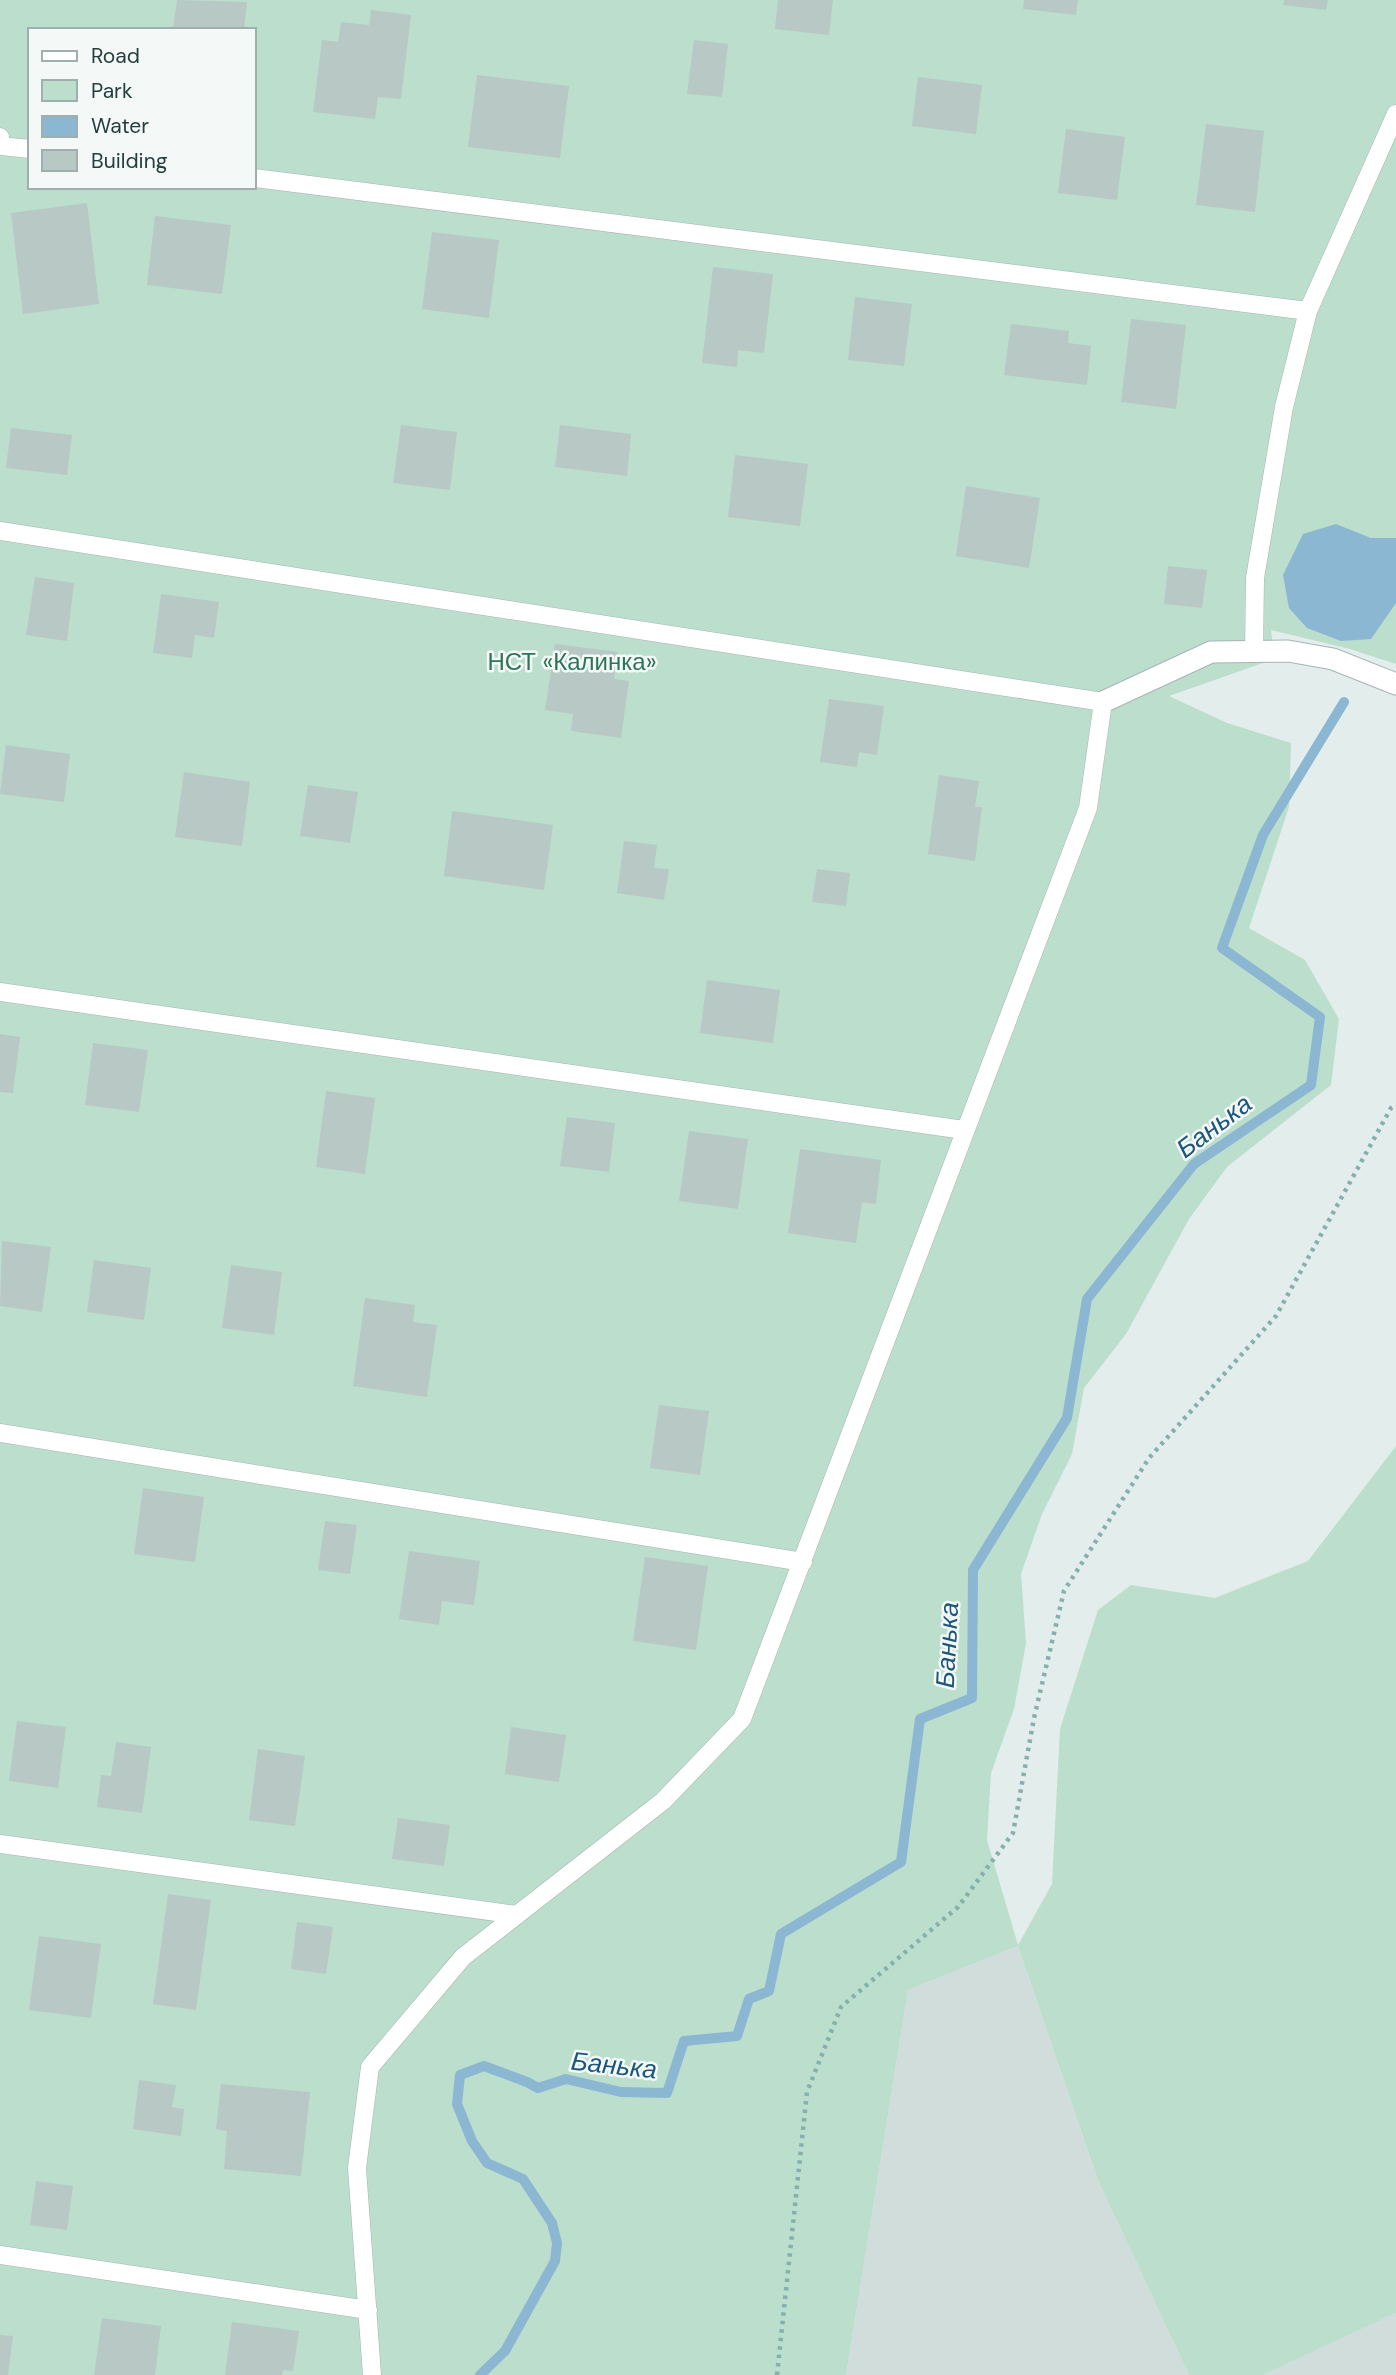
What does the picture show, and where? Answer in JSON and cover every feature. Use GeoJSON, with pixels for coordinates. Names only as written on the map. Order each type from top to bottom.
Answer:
{"type":"FeatureCollection","features":[{"type":"Feature","properties":{"kind":"street"},"geometry":{"type":"LineString","coordinates":[[1103,702],[1211,652],[1288,650],[1333,659],[1396,684]]}},
{"type":"Feature","properties":{"kind":"lane"},"geometry":{"type":"LineString","coordinates":[[1254,651],[1255,578],[1284,407],[1308,311],[1396,114]]}},
{"type":"Feature","properties":{"kind":"lane"},"geometry":{"type":"LineString","coordinates":[[0,137],[0,146],[28,149]]}},
{"type":"Feature","properties":{"kind":"lane"},"geometry":{"type":"LineString","coordinates":[[256,178],[1308,311]]}},
{"type":"Feature","properties":{"kind":"lane"},"geometry":{"type":"LineString","coordinates":[[0,531],[1103,702],[1088,808],[742,1719],[663,1801],[463,1957],[370,2067],[357,2168],[372,2375]]}},
{"type":"Feature","properties":{"kind":"lane"},"geometry":{"type":"LineString","coordinates":[[0,992],[964,1130]]}},
{"type":"Feature","properties":{"kind":"lane"},"geometry":{"type":"LineString","coordinates":[[0,1433],[803,1562]]}},
{"type":"Feature","properties":{"kind":"lane"},"geometry":{"type":"LineString","coordinates":[[0,1844],[517,1915]]}},
{"type":"Feature","properties":{"kind":"lane"},"geometry":{"type":"LineString","coordinates":[[0,2255],[368,2310]]}},
{"type":"Feature","properties":{"kind":"path"},"geometry":{"type":"LineString","coordinates":[[777,2375],[807,2092],[841,2007],[958,1907],[1013,1833],[1034,1718],[1064,1591],[1149,1458],[1276,1316],[1391,1108],[1396,1105]]}},
{"type":"Feature","properties":{"kind":"shaded area"},"geometry":{"type":"Polygon","coordinates":[[[1018,1946],[1098,2180],[1189,2375],[846,2375],[908,1990],[1018,1946]]]}},
{"type":"Feature","properties":{"kind":"shaded area"},"geometry":{"type":"Polygon","coordinates":[[[1396,2313],[1396,2375],[1263,2375],[1396,2313]]]}},
{"type":"Feature","properties":{"kind":"green space","name":"НСТ «Калинка»"},"geometry":{"type":"Polygon","coordinates":[[[0,0],[1396,0],[1396,664],[1350,649],[1271,630],[1274,659],[1169,696],[1227,723],[1291,743],[1289,807],[1249,928],[1305,960],[1339,1019],[1331,1085],[1227,1167],[1189,1219],[1126,1334],[1084,1388],[1072,1454],[1042,1514],[1021,1574],[1026,1643],[1014,1709],[991,1773],[987,1840],[1018,1945],[1052,1884],[1060,1729],[1098,1610],[1131,1585],[1215,1598],[1308,1561],[1396,1446],[1396,2313],[1263,2375],[1189,2375],[1098,2180],[1018,1946],[908,1990],[846,2375],[0,2375],[0,0]]]}},
{"type":"Feature","properties":{"kind":"water"},"geometry":{"type":"Polygon","coordinates":[[[1336,524],[1371,538],[1396,538],[1396,603],[1371,639],[1341,641],[1307,628],[1289,608],[1283,575],[1303,534],[1336,524]]]}},
{"type":"Feature","properties":{"kind":"building"},"geometry":{"type":"Polygon","coordinates":[[[177,0],[247,2],[244,28],[173,28],[177,0]]]}},
{"type":"Feature","properties":{"kind":"building"},"geometry":{"type":"Polygon","coordinates":[[[778,0],[833,0],[829,35],[775,29],[778,0]]]}},
{"type":"Feature","properties":{"kind":"building"},"geometry":{"type":"Polygon","coordinates":[[[1024,0],[1078,0],[1076,15],[1023,9],[1024,0]]]}},
{"type":"Feature","properties":{"kind":"building"},"geometry":{"type":"Polygon","coordinates":[[[1284,0],[1328,0],[1326,10],[1283,5],[1284,0]]]}},
{"type":"Feature","properties":{"kind":"building"},"geometry":{"type":"Polygon","coordinates":[[[371,10],[411,15],[401,99],[378,97],[375,119],[313,112],[322,40],[338,42],[341,22],[369,25],[371,10]]]}},
{"type":"Feature","properties":{"kind":"building"},"geometry":{"type":"Polygon","coordinates":[[[694,40],[728,44],[722,97],[687,94],[694,40]]]}},
{"type":"Feature","properties":{"kind":"building"},"geometry":{"type":"Polygon","coordinates":[[[477,75],[569,86],[560,158],[468,147],[477,75]]]}},
{"type":"Feature","properties":{"kind":"building"},"geometry":{"type":"Polygon","coordinates":[[[918,77],[982,85],[976,134],[912,126],[918,77]]]}},
{"type":"Feature","properties":{"kind":"building"},"geometry":{"type":"Polygon","coordinates":[[[1206,124],[1264,131],[1255,212],[1196,205],[1206,124]]]}},
{"type":"Feature","properties":{"kind":"building"},"geometry":{"type":"Polygon","coordinates":[[[1066,129],[1125,137],[1117,200],[1058,193],[1066,129]]]}},
{"type":"Feature","properties":{"kind":"building"},"geometry":{"type":"Polygon","coordinates":[[[87,203],[99,304],[23,314],[11,213],[87,203]]]}},
{"type":"Feature","properties":{"kind":"building"},"geometry":{"type":"Polygon","coordinates":[[[155,216],[231,225],[222,294],[147,285],[155,216]]]}},
{"type":"Feature","properties":{"kind":"building"},"geometry":{"type":"Polygon","coordinates":[[[432,232],[499,240],[489,318],[422,309],[432,232]]]}},
{"type":"Feature","properties":{"kind":"building"},"geometry":{"type":"Polygon","coordinates":[[[713,267],[773,274],[764,353],[738,350],[737,367],[702,363],[713,267]]]}},
{"type":"Feature","properties":{"kind":"building"},"geometry":{"type":"Polygon","coordinates":[[[855,297],[912,304],[904,366],[848,360],[855,297]]]}},
{"type":"Feature","properties":{"kind":"building"},"geometry":{"type":"Polygon","coordinates":[[[1131,319],[1186,325],[1176,409],[1121,402],[1131,319]]]}},
{"type":"Feature","properties":{"kind":"building"},"geometry":{"type":"Polygon","coordinates":[[[1011,324],[1069,331],[1068,343],[1091,346],[1087,385],[1004,375],[1011,324]]]}},
{"type":"Feature","properties":{"kind":"building"},"geometry":{"type":"Polygon","coordinates":[[[401,425],[457,432],[450,490],[393,483],[401,425]]]}},
{"type":"Feature","properties":{"kind":"building"},"geometry":{"type":"Polygon","coordinates":[[[560,425],[631,434],[627,476],[555,467],[560,425]]]}},
{"type":"Feature","properties":{"kind":"building"},"geometry":{"type":"Polygon","coordinates":[[[11,428],[72,435],[67,475],[6,468],[11,428]]]}},
{"type":"Feature","properties":{"kind":"building"},"geometry":{"type":"Polygon","coordinates":[[[735,455],[808,464],[800,526],[728,517],[735,455]]]}},
{"type":"Feature","properties":{"kind":"building"},"geometry":{"type":"Polygon","coordinates":[[[966,486],[1040,498],[1029,568],[956,556],[966,486]]]}},
{"type":"Feature","properties":{"kind":"building"},"geometry":{"type":"Polygon","coordinates":[[[1168,566],[1207,570],[1202,608],[1164,604],[1168,566]]]}},
{"type":"Feature","properties":{"kind":"building"},"geometry":{"type":"Polygon","coordinates":[[[35,577],[74,583],[67,641],[26,635],[35,577]]]}},
{"type":"Feature","properties":{"kind":"building"},"geometry":{"type":"Polygon","coordinates":[[[161,594],[219,602],[214,638],[195,635],[192,658],[153,653],[161,594]]]}},
{"type":"Feature","properties":{"kind":"building"},"geometry":{"type":"Polygon","coordinates":[[[555,644],[618,652],[614,679],[629,681],[621,738],[571,731],[573,714],[545,710],[555,644]]]}},
{"type":"Feature","properties":{"kind":"building"},"geometry":{"type":"Polygon","coordinates":[[[829,699],[884,706],[877,755],[859,752],[857,767],[820,762],[829,699]]]}},
{"type":"Feature","properties":{"kind":"building"},"geometry":{"type":"Polygon","coordinates":[[[6,745],[70,754],[64,802],[0,794],[6,745]]]}},
{"type":"Feature","properties":{"kind":"building"},"geometry":{"type":"Polygon","coordinates":[[[184,772],[250,782],[242,846],[175,837],[184,772]]]}},
{"type":"Feature","properties":{"kind":"building"},"geometry":{"type":"Polygon","coordinates":[[[939,775],[979,781],[975,807],[982,807],[975,861],[928,854],[939,775]]]}},
{"type":"Feature","properties":{"kind":"building"},"geometry":{"type":"Polygon","coordinates":[[[308,785],[358,792],[350,843],[300,836],[308,785]]]}},
{"type":"Feature","properties":{"kind":"building"},"geometry":{"type":"Polygon","coordinates":[[[452,811],[553,825],[544,890],[444,876],[452,811]]]}},
{"type":"Feature","properties":{"kind":"building"},"geometry":{"type":"Polygon","coordinates":[[[624,841],[657,845],[654,868],[669,869],[664,900],[617,893],[624,841]]]}},
{"type":"Feature","properties":{"kind":"building"},"geometry":{"type":"Polygon","coordinates":[[[817,869],[850,873],[846,906],[812,902],[817,869]]]}},
{"type":"Feature","properties":{"kind":"building"},"geometry":{"type":"Polygon","coordinates":[[[707,980],[780,990],[773,1043],[700,1033],[707,980]]]}},
{"type":"Feature","properties":{"kind":"building"},"geometry":{"type":"Polygon","coordinates":[[[0,1034],[20,1037],[13,1093],[0,1092],[0,1034]]]}},
{"type":"Feature","properties":{"kind":"building"},"geometry":{"type":"Polygon","coordinates":[[[93,1043],[148,1050],[139,1112],[85,1105],[93,1043]]]}},
{"type":"Feature","properties":{"kind":"building"},"geometry":{"type":"Polygon","coordinates":[[[326,1091],[375,1098],[365,1174],[316,1167],[326,1091]]]}},
{"type":"Feature","properties":{"kind":"building"},"geometry":{"type":"Polygon","coordinates":[[[567,1117],[615,1123],[609,1172],[560,1166],[567,1117]]]}},
{"type":"Feature","properties":{"kind":"building"},"geometry":{"type":"Polygon","coordinates":[[[689,1131],[748,1139],[738,1209],[679,1201],[689,1131]]]}},
{"type":"Feature","properties":{"kind":"building"},"geometry":{"type":"Polygon","coordinates":[[[800,1149],[881,1160],[876,1204],[862,1202],[856,1243],[788,1233],[800,1149]]]}},
{"type":"Feature","properties":{"kind":"building"},"geometry":{"type":"Polygon","coordinates":[[[2,1241],[51,1247],[42,1312],[0,1306],[2,1241]]]}},
{"type":"Feature","properties":{"kind":"building"},"geometry":{"type":"Polygon","coordinates":[[[94,1260],[151,1268],[144,1320],[87,1312],[94,1260]]]}},
{"type":"Feature","properties":{"kind":"building"},"geometry":{"type":"Polygon","coordinates":[[[231,1265],[282,1272],[274,1335],[222,1328],[231,1265]]]}},
{"type":"Feature","properties":{"kind":"building"},"geometry":{"type":"Polygon","coordinates":[[[365,1298],[415,1305],[413,1322],[437,1325],[427,1397],[353,1386],[365,1298]]]}},
{"type":"Feature","properties":{"kind":"building"},"geometry":{"type":"Polygon","coordinates":[[[659,1405],[709,1411],[700,1475],[650,1468],[659,1405]]]}},
{"type":"Feature","properties":{"kind":"building"},"geometry":{"type":"Polygon","coordinates":[[[143,1488],[204,1497],[195,1562],[134,1554],[143,1488]]]}},
{"type":"Feature","properties":{"kind":"building"},"geometry":{"type":"Polygon","coordinates":[[[325,1521],[357,1525],[350,1574],[318,1570],[325,1521]]]}},
{"type":"Feature","properties":{"kind":"building"},"geometry":{"type":"Polygon","coordinates":[[[409,1551],[480,1561],[474,1605],[442,1601],[439,1625],[399,1619],[409,1551]]]}},
{"type":"Feature","properties":{"kind":"building"},"geometry":{"type":"Polygon","coordinates":[[[645,1557],[708,1566],[696,1650],[633,1641],[645,1557]]]}},
{"type":"Feature","properties":{"kind":"building"},"geometry":{"type":"Polygon","coordinates":[[[17,1721],[66,1727],[58,1788],[9,1781],[17,1721]]]}},
{"type":"Feature","properties":{"kind":"building"},"geometry":{"type":"Polygon","coordinates":[[[511,1727],[566,1735],[559,1782],[505,1774],[511,1727]]]}},
{"type":"Feature","properties":{"kind":"building"},"geometry":{"type":"Polygon","coordinates":[[[116,1742],[151,1747],[142,1813],[97,1807],[101,1775],[111,1776],[116,1742]]]}},
{"type":"Feature","properties":{"kind":"building"},"geometry":{"type":"Polygon","coordinates":[[[258,1749],[305,1756],[295,1826],[249,1820],[258,1749]]]}},
{"type":"Feature","properties":{"kind":"building"},"geometry":{"type":"Polygon","coordinates":[[[398,1818],[450,1825],[444,1866],[392,1859],[398,1818]]]}},
{"type":"Feature","properties":{"kind":"building"},"geometry":{"type":"Polygon","coordinates":[[[168,1894],[211,1900],[196,2010],[153,2004],[168,1894]]]}},
{"type":"Feature","properties":{"kind":"building"},"geometry":{"type":"Polygon","coordinates":[[[297,1922],[333,1927],[326,1974],[291,1969],[297,1922]]]}},
{"type":"Feature","properties":{"kind":"building"},"geometry":{"type":"Polygon","coordinates":[[[39,1936],[101,1944],[91,2018],[29,2010],[39,1936]]]}},
{"type":"Feature","properties":{"kind":"building"},"geometry":{"type":"Polygon","coordinates":[[[139,2080],[176,2085],[172,2107],[184,2109],[181,2136],[133,2129],[139,2080]]]}},
{"type":"Feature","properties":{"kind":"building"},"geometry":{"type":"Polygon","coordinates":[[[221,2084],[310,2092],[301,2176],[224,2169],[227,2131],[216,2129],[221,2084]]]}},
{"type":"Feature","properties":{"kind":"building"},"geometry":{"type":"Polygon","coordinates":[[[36,2181],[73,2186],[67,2230],[30,2225],[36,2181]]]}},
{"type":"Feature","properties":{"kind":"building"},"geometry":{"type":"Polygon","coordinates":[[[102,2318],[161,2326],[155,2375],[94,2375],[102,2318]]]}},
{"type":"Feature","properties":{"kind":"building"},"geometry":{"type":"Polygon","coordinates":[[[232,2322],[299,2331],[293,2371],[283,2370],[282,2375],[225,2375],[232,2322]]]}},
{"type":"Feature","properties":{"kind":"building"},"geometry":{"type":"Polygon","coordinates":[[[0,2335],[13,2336],[8,2375],[0,2375],[0,2335]]]}},
{"type":"Feature","properties":{"kind":"waterway","name":"Банька"},"geometry":{"type":"LineString","coordinates":[[480,2375],[505,2351],[555,2261],[557,2243],[552,2223],[523,2179],[487,2163],[472,2141],[457,2104],[460,2075],[484,2066],[538,2088],[566,2079],[621,2092],[667,2093],[684,2041],[737,2036],[749,1999],[769,1991],[781,1934],[901,1862],[920,1719],[972,1698],[973,1570],[1067,1418],[1087,1299],[1194,1164],[1311,1085],[1320,1017],[1222,948],[1263,835],[1344,702]]}}]}
